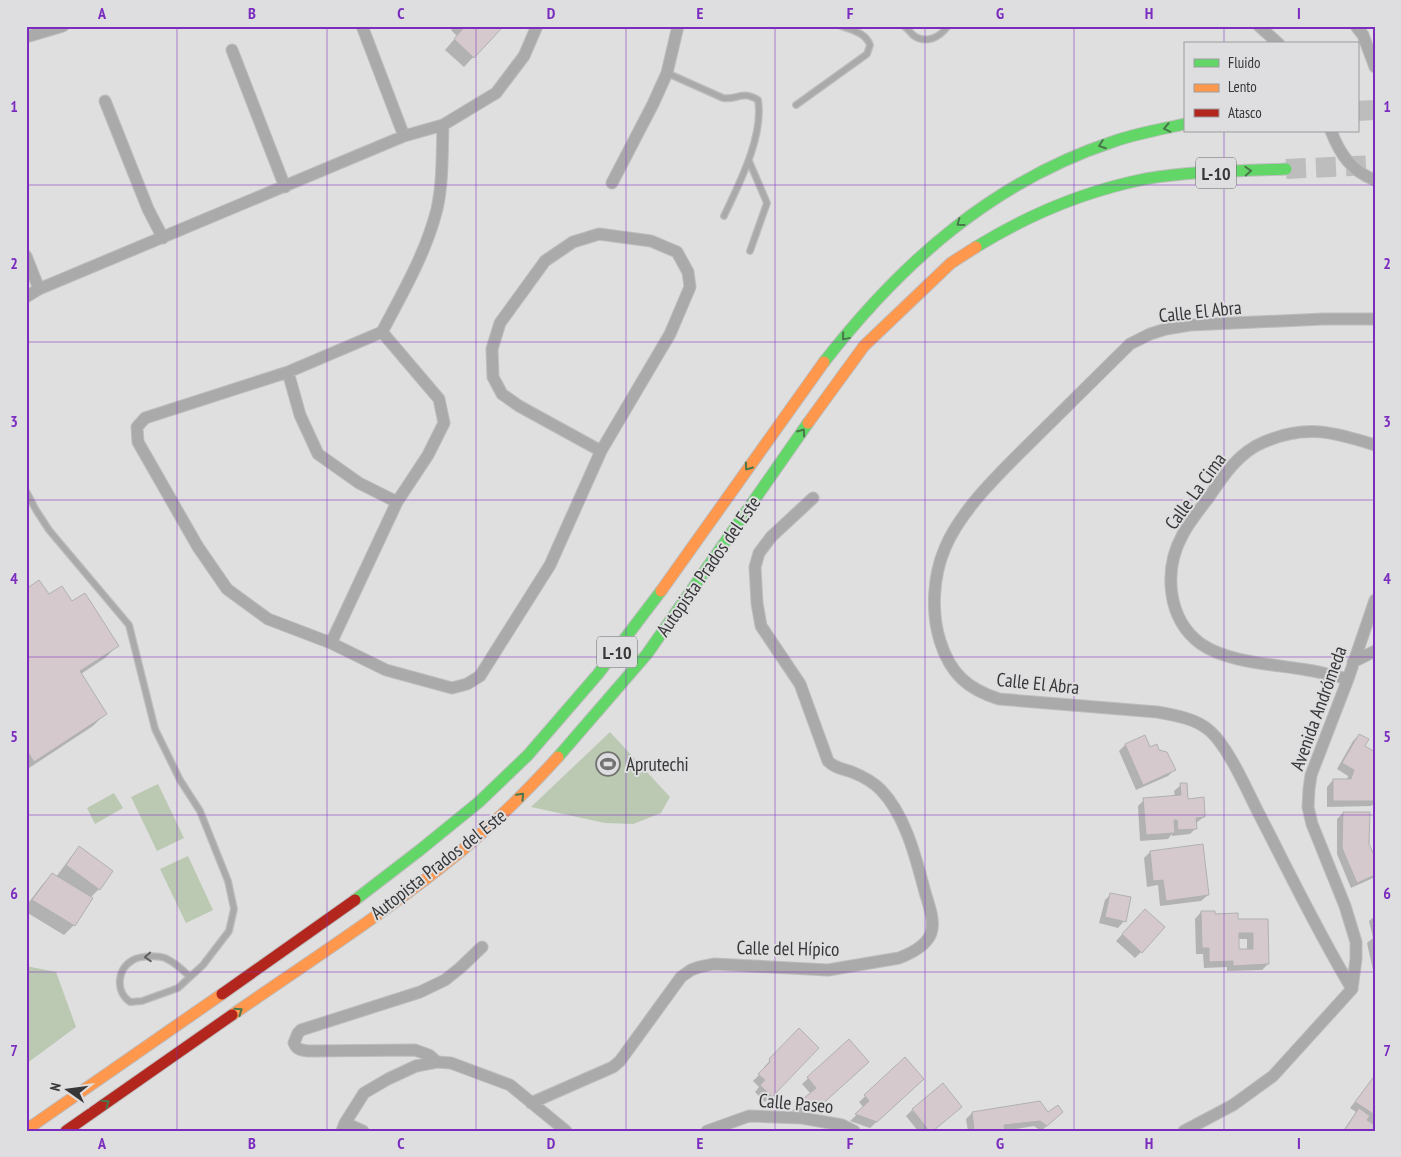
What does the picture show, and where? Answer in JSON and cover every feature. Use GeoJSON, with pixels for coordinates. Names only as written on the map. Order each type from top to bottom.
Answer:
{"type":"FeatureCollection","features":[{"type":"Feature","properties":{"kind":"highway","name":"Autopista Prados del Este"},"geometry":{"type":"LineString","coordinates":[[26,1130],[317,928],[382,880],[489,793],[583,694],[619,649],[790,408],[843,338],[896,277],[925,251],[955,226],[1006,191],[1040,172],[1076,155],[1111,142],[1184,124]]}},
{"type":"Feature","properties":{"kind":"highway","name":"Autopista Prados del Este"},"geometry":{"type":"LineString","coordinates":[[66,1131],[410,890],[460,852],[512,806],[564,751],[646,654],[864,346],[951,263],[983,242],[1022,221],[1066,202],[1106,188],[1148,178],[1286,169]]}},
{"type":"Feature","properties":{"kind":"street"},"geometry":{"type":"LineString","coordinates":[[26,37],[63,26]]}},
{"type":"Feature","properties":{"kind":"street"},"geometry":{"type":"LineString","coordinates":[[362,26],[404,136]]}},
{"type":"Feature","properties":{"kind":"street"},"geometry":{"type":"LineString","coordinates":[[26,256],[31,293],[404,136],[443,125],[496,94],[524,56],[537,26]]}},
{"type":"Feature","properties":{"kind":"street"},"geometry":{"type":"LineString","coordinates":[[612,183],[667,73],[678,26]]}},
{"type":"Feature","properties":{"kind":"street"},"geometry":{"type":"LineString","coordinates":[[1259,26],[1277,42]]}},
{"type":"Feature","properties":{"kind":"street"},"geometry":{"type":"LineString","coordinates":[[1356,26],[1363,35],[1375,67]]}},
{"type":"Feature","properties":{"kind":"street"},"geometry":{"type":"LineString","coordinates":[[232,50],[285,187]]}},
{"type":"Feature","properties":{"kind":"street"},"geometry":{"type":"LineString","coordinates":[[105,101],[148,209],[163,238]]}},
{"type":"Feature","properties":{"kind":"street"},"geometry":{"type":"LineString","coordinates":[[443,125],[440,187],[436,210],[419,261],[382,332],[288,372],[145,418],[137,427],[138,442],[198,547],[227,589],[268,619],[331,643],[386,670],[452,688],[467,684],[480,676],[550,565],[601,451],[670,334],[690,287],[688,272],[677,252],[651,241],[599,234],[573,242],[544,261],[500,323],[492,349],[493,376],[502,394],[519,406],[601,451]]}},
{"type":"Feature","properties":{"kind":"street"},"geometry":{"type":"LineString","coordinates":[[1331,132],[1336,144],[1351,166],[1358,173],[1375,180]]}},
{"type":"Feature","properties":{"kind":"street","name":"Calle El Abra"},"geometry":{"type":"LineString","coordinates":[[1352,989],[1245,786],[1220,743],[1210,731],[1198,723],[1176,715],[999,699],[984,694],[970,686],[957,675],[946,658],[936,628],[935,602],[937,573],[945,548],[966,512],[1007,466],[1130,344],[1158,331],[1190,325],[1322,319],[1375,319]]}},
{"type":"Feature","properties":{"kind":"street"},"geometry":{"type":"LineString","coordinates":[[331,643],[397,502],[428,454],[444,423],[439,399],[382,332]]}},
{"type":"Feature","properties":{"kind":"street"},"geometry":{"type":"LineString","coordinates":[[288,372],[300,415],[318,454],[359,483],[397,502]]}},
{"type":"Feature","properties":{"kind":"street","name":"Calle La Cima"},"geometry":{"type":"LineString","coordinates":[[1348,679],[1228,656],[1202,644],[1185,627],[1172,602],[1170,584],[1172,566],[1182,535],[1216,485],[1231,466],[1263,442],[1307,430],[1341,435],[1375,445]]}},
{"type":"Feature","properties":{"kind":"street","name":"Calle del Hípico"},"geometry":{"type":"LineString","coordinates":[[531,1103],[613,1067],[620,1061],[680,977],[691,970],[714,964],[828,970],[899,958],[919,948],[927,940],[932,930],[932,918],[913,849],[888,798],[880,789],[860,776],[834,766],[828,761],[800,684],[765,633],[759,620],[755,567],[759,553],[771,537],[813,498]]}},
{"type":"Feature","properties":{"kind":"street","name":"Avenida Andrómeda"},"geometry":{"type":"LineString","coordinates":[[1352,989],[1356,959],[1354,933],[1312,824],[1308,807],[1311,774],[1348,679],[1375,600]]}},
{"type":"Feature","properties":{"kind":"street"},"geometry":{"type":"LineString","coordinates":[[1353,662],[1375,652]]}},
{"type":"Feature","properties":{"kind":"street"},"geometry":{"type":"LineString","coordinates":[[437,1062],[429,1055],[415,1050],[308,1051],[299,1050],[294,1044],[301,1030],[420,992],[445,980],[482,947]]}},
{"type":"Feature","properties":{"kind":"street"},"geometry":{"type":"LineString","coordinates":[[1184,1131],[1233,1105],[1273,1076],[1352,989]]}},
{"type":"Feature","properties":{"kind":"street"},"geometry":{"type":"LineString","coordinates":[[363,1131],[344,1127],[364,1093],[416,1066],[437,1062],[451,1063],[510,1085],[566,1131]]}},
{"type":"Feature","properties":{"kind":"street","name":"Calle Paseo"},"geometry":{"type":"LineString","coordinates":[[707,1131],[749,1116],[802,1118],[842,1125],[854,1131]]}},
{"type":"Feature","properties":{"kind":"lane"},"geometry":{"type":"LineString","coordinates":[[796,106],[867,54],[870,45],[868,38],[841,26]]}},
{"type":"Feature","properties":{"kind":"lane"},"geometry":{"type":"LineString","coordinates":[[904,26],[915,36],[926,40],[938,37],[948,26]]}},
{"type":"Feature","properties":{"kind":"lane"},"geometry":{"type":"LineString","coordinates":[[667,73],[723,98],[731,99],[750,95],[758,100],[760,110],[750,161],[724,216]]}},
{"type":"Feature","properties":{"kind":"lane"},"geometry":{"type":"LineString","coordinates":[[750,161],[767,203],[750,251]]}},
{"type":"Feature","properties":{"kind":"lane"},"geometry":{"type":"LineString","coordinates":[[26,491],[49,530],[129,625],[155,729],[180,780],[200,811],[228,881],[234,910],[229,931],[203,965],[178,988],[142,1001],[130,1002],[122,997],[118,983],[124,969],[133,960],[146,956],[163,957],[190,976]]}},
{"type":"Feature","properties":{"kind":"green space","name":"Aprutechi"},"geometry":{"type":"Polygon","coordinates":[[[610,732],[670,797],[661,813],[633,824],[605,823],[531,807],[610,732]]]}},
{"type":"Feature","properties":{"kind":"green space"},"geometry":{"type":"Polygon","coordinates":[[[158,784],[184,838],[157,851],[131,797],[158,784]]]}},
{"type":"Feature","properties":{"kind":"green space"},"geometry":{"type":"Polygon","coordinates":[[[114,793],[123,808],[95,824],[87,808],[114,793]]]}},
{"type":"Feature","properties":{"kind":"green space"},"geometry":{"type":"Polygon","coordinates":[[[188,856],[213,910],[186,923],[160,869],[188,856]]]}},
{"type":"Feature","properties":{"kind":"green space"},"geometry":{"type":"Polygon","coordinates":[[[26,966],[56,972],[76,1027],[26,1064],[26,966]]]}},
{"type":"Feature","properties":{"kind":"building"},"geometry":{"type":"Polygon","coordinates":[[[465,26],[498,26],[501,29],[474,58],[454,39],[465,26]]]}},
{"type":"Feature","properties":{"kind":"building"},"geometry":{"type":"Polygon","coordinates":[[[39,580],[49,594],[62,586],[72,601],[85,593],[119,646],[80,671],[107,714],[34,762],[26,749],[26,589],[39,580]]]}},
{"type":"Feature","properties":{"kind":"building"},"geometry":{"type":"Polygon","coordinates":[[[1359,734],[1369,739],[1365,746],[1375,752],[1375,801],[1333,801],[1333,779],[1351,779],[1354,770],[1342,763],[1359,734]]]}},
{"type":"Feature","properties":{"kind":"building"},"geometry":{"type":"Polygon","coordinates":[[[1145,735],[1150,747],[1157,744],[1159,750],[1167,752],[1176,770],[1143,785],[1125,744],[1145,735]]]}},
{"type":"Feature","properties":{"kind":"building"},"geometry":{"type":"Polygon","coordinates":[[[1180,783],[1187,783],[1188,799],[1204,797],[1205,817],[1196,818],[1197,829],[1178,830],[1177,820],[1174,820],[1175,833],[1146,835],[1143,798],[1181,795],[1180,783]]]}},
{"type":"Feature","properties":{"kind":"building"},"geometry":{"type":"Polygon","coordinates":[[[1343,812],[1370,812],[1369,844],[1375,857],[1375,875],[1357,883],[1342,848],[1343,812]]]}},
{"type":"Feature","properties":{"kind":"building"},"geometry":{"type":"Polygon","coordinates":[[[1203,844],[1209,895],[1166,901],[1163,880],[1153,881],[1150,851],[1203,844]]]}},
{"type":"Feature","properties":{"kind":"building"},"geometry":{"type":"Polygon","coordinates":[[[79,846],[113,871],[100,890],[66,865],[79,846]]]}},
{"type":"Feature","properties":{"kind":"building"},"geometry":{"type":"Polygon","coordinates":[[[52,873],[93,898],[75,926],[32,900],[52,873]]]}},
{"type":"Feature","properties":{"kind":"building"},"geometry":{"type":"Polygon","coordinates":[[[1110,893],[1131,897],[1126,922],[1105,917],[1110,893]]]}},
{"type":"Feature","properties":{"kind":"building"},"geometry":{"type":"Polygon","coordinates":[[[1145,909],[1165,927],[1142,953],[1122,934],[1145,909]]]}},
{"type":"Feature","properties":{"kind":"building"},"geometry":{"type":"Polygon","coordinates":[[[1201,911],[1215,911],[1215,914],[1238,913],[1238,919],[1268,919],[1269,964],[1233,966],[1233,961],[1209,962],[1209,948],[1202,948],[1201,911]],[[1239,933],[1239,949],[1253,949],[1253,933],[1239,933]]]}},
{"type":"Feature","properties":{"kind":"building"},"geometry":{"type":"Polygon","coordinates":[[[799,1028],[819,1048],[772,1097],[760,1085],[765,1080],[758,1074],[770,1062],[769,1059],[799,1028]]]}},
{"type":"Feature","properties":{"kind":"building"},"geometry":{"type":"Polygon","coordinates":[[[849,1039],[869,1062],[818,1108],[796,1105],[816,1088],[807,1077],[849,1039]]]}},
{"type":"Feature","properties":{"kind":"building"},"geometry":{"type":"Polygon","coordinates":[[[905,1057],[924,1079],[877,1122],[855,1114],[869,1101],[864,1095],[905,1057]]]}},
{"type":"Feature","properties":{"kind":"building"},"geometry":{"type":"Polygon","coordinates":[[[1375,1075],[1375,1115],[1355,1102],[1375,1075]]]}},
{"type":"Feature","properties":{"kind":"building"},"geometry":{"type":"Polygon","coordinates":[[[943,1083],[962,1107],[933,1131],[929,1131],[912,1109],[943,1083]]]}},
{"type":"Feature","properties":{"kind":"building"},"geometry":{"type":"Polygon","coordinates":[[[1040,1101],[1048,1112],[1058,1105],[1063,1112],[1047,1126],[1040,1121],[1004,1125],[1005,1131],[974,1131],[972,1112],[1040,1101]]]}},
{"type":"Feature","properties":{"kind":"building"},"geometry":{"type":"Polygon","coordinates":[[[1359,1108],[1370,1116],[1367,1120],[1375,1125],[1375,1131],[1344,1131],[1359,1108]]]}},
{"type":"Feature","properties":{"kind":"tunnel"},"geometry":{"type":"LineString","coordinates":[[1358,111],[1375,110]]}},
{"type":"Feature","properties":{"kind":"tunnel"},"geometry":{"type":"LineString","coordinates":[[1286,169],[1375,165]]}},
{"type":"Feature","properties":{"kind":"traffic: fast"},"geometry":{"type":"LineString","coordinates":[[824,362],[885,291],[918,259],[953,229],[990,202],[1029,178],[1071,158],[1124,138],[1184,124]]}},
{"type":"Feature","properties":{"kind":"traffic: fast"},"geometry":{"type":"LineString","coordinates":[[976,247],[1037,215],[1079,197],[1123,184],[1180,174],[1286,169]]}},
{"type":"Feature","properties":{"kind":"traffic: fast"},"geometry":{"type":"LineString","coordinates":[[558,757],[647,654],[808,423]]}},
{"type":"Feature","properties":{"kind":"traffic: fast"},"geometry":{"type":"LineString","coordinates":[[355,900],[479,802],[528,755],[598,674],[661,591]]}},
{"type":"Feature","properties":{"kind":"traffic: slow"},"geometry":{"type":"LineString","coordinates":[[808,423],[864,346],[951,263],[976,247]]}},
{"type":"Feature","properties":{"kind":"traffic: slow"},"geometry":{"type":"LineString","coordinates":[[661,591],[824,362]]}},
{"type":"Feature","properties":{"kind":"traffic: slow"},"geometry":{"type":"LineString","coordinates":[[232,1015],[376,916],[433,874],[498,818],[558,757]]}},
{"type":"Feature","properties":{"kind":"traffic: slow"},"geometry":{"type":"LineString","coordinates":[[26,1130],[222,994]]}},
{"type":"Feature","properties":{"kind":"traffic: jam"},"geometry":{"type":"LineString","coordinates":[[222,994],[355,900]]}},
{"type":"Feature","properties":{"kind":"traffic: jam"},"geometry":{"type":"LineString","coordinates":[[66,1131],[232,1015]]}},
{"type":"Feature","properties":{"kind":"place","name":"Aprutechi"},"geometry":{"type":"Point","coordinates":[608,764]}}]}
